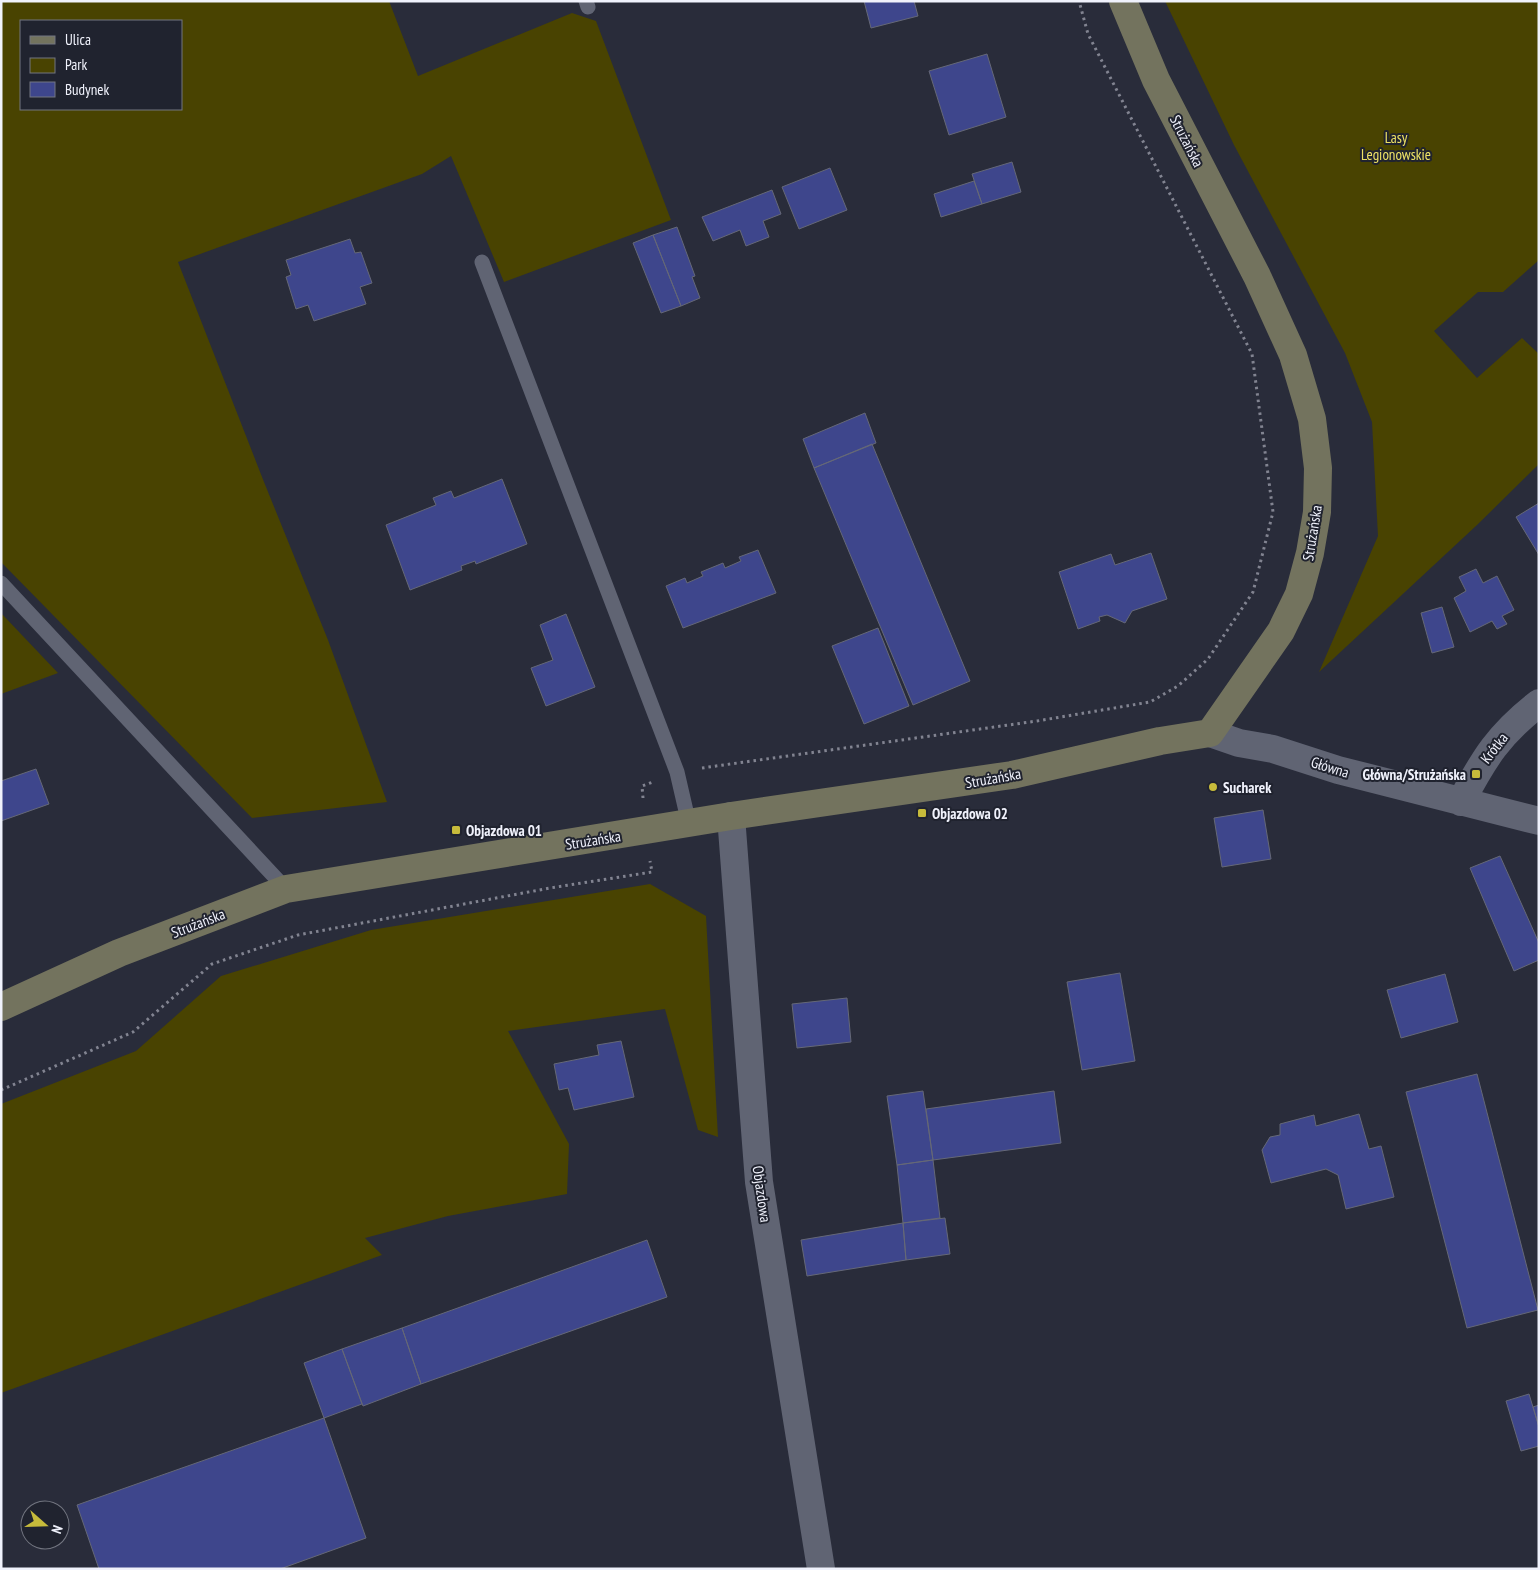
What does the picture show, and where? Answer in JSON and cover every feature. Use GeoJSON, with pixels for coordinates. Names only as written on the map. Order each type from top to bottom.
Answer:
{"type":"FeatureCollection","features":[{"type":"Feature","properties":{"kind":"main road","name":"Strużańska"},"geometry":{"type":"LineString","coordinates":[[1,1007],[119,953],[286,889],[731,816],[1012,776],[1160,741],[1210,734],[1281,631],[1299,594],[1310,553],[1317,512],[1318,468],[1312,419],[1294,355],[1257,276],[1156,80],[1123,1]]}},
{"type":"Feature","properties":{"kind":"street","name":"Krótka"},"geometry":{"type":"LineString","coordinates":[[1461,802],[1493,747],[1520,718],[1539,703]]}},
{"type":"Feature","properties":{"kind":"street","name":"Główna"},"geometry":{"type":"LineString","coordinates":[[1210,734],[1239,743],[1273,749],[1338,770],[1539,822]]}},
{"type":"Feature","properties":{"kind":"street","name":"Objazdowa"},"geometry":{"type":"LineString","coordinates":[[731,816],[759,1182],[821,1569]]}},
{"type":"Feature","properties":{"kind":"lane"},"geometry":{"type":"LineString","coordinates":[[482,262],[677,772],[689,824]]}},
{"type":"Feature","properties":{"kind":"lane"},"geometry":{"type":"LineString","coordinates":[[1,583],[286,889]]}},
{"type":"Feature","properties":{"kind":"path"},"geometry":{"type":"LineString","coordinates":[[1,1090],[133,1032],[212,964],[298,935],[550,888],[652,872],[642,786],[677,772],[1038,721],[1150,702],[1178,686],[1208,659],[1253,592],[1274,512],[1252,354],[1088,34],[1079,1]]}},
{"type":"Feature","properties":{"kind":"green space"},"geometry":{"type":"Polygon","coordinates":[[[1,1],[389,1],[418,76],[572,13],[596,21],[671,220],[504,282],[451,156],[422,174],[178,262],[328,640],[387,802],[252,818],[1,562],[1,1]]]}},
{"type":"Feature","properties":{"kind":"green space","name":"Lasy Legionowskie"},"geometry":{"type":"Polygon","coordinates":[[[1165,1],[1539,1],[1539,260],[1503,292],[1478,292],[1434,331],[1477,378],[1522,338],[1539,354],[1539,464],[1477,525],[1319,672],[1378,536],[1372,422],[1345,353],[1234,145],[1165,1]]]}},
{"type":"Feature","properties":{"kind":"green space"},"geometry":{"type":"Polygon","coordinates":[[[1,613],[58,673],[1,694],[1,613]]]}},
{"type":"Feature","properties":{"kind":"green space"},"geometry":{"type":"Polygon","coordinates":[[[650,884],[706,916],[718,1137],[698,1130],[665,1009],[508,1031],[569,1144],[567,1194],[448,1216],[365,1238],[382,1255],[1,1393],[1,1104],[136,1051],[221,976],[371,930],[650,884]]]}},
{"type":"Feature","properties":{"kind":"building"},"geometry":{"type":"Polygon","coordinates":[[[864,1],[914,1],[918,16],[871,28],[864,1]]]}},
{"type":"Feature","properties":{"kind":"building"},"geometry":{"type":"Polygon","coordinates":[[[987,54],[1006,117],[949,135],[929,71],[987,54]]]}},
{"type":"Feature","properties":{"kind":"building"},"geometry":{"type":"Polygon","coordinates":[[[1012,162],[1021,192],[982,204],[972,174],[1012,162]]]}},
{"type":"Feature","properties":{"kind":"building"},"geometry":{"type":"Polygon","coordinates":[[[830,168],[847,210],[799,229],[782,187],[830,168]]]}},
{"type":"Feature","properties":{"kind":"building"},"geometry":{"type":"Polygon","coordinates":[[[974,181],[982,204],[941,217],[934,194],[974,181]]]}},
{"type":"Feature","properties":{"kind":"building"},"geometry":{"type":"Polygon","coordinates":[[[772,190],[781,214],[763,221],[769,237],[746,246],[740,230],[713,241],[702,217],[772,190]]]}},
{"type":"Feature","properties":{"kind":"building"},"geometry":{"type":"Polygon","coordinates":[[[677,227],[695,276],[692,277],[700,298],[681,306],[653,235],[677,227]]]}},
{"type":"Feature","properties":{"kind":"building"},"geometry":{"type":"Polygon","coordinates":[[[653,235],[681,306],[661,313],[633,243],[653,235]]]}},
{"type":"Feature","properties":{"kind":"building"},"geometry":{"type":"Polygon","coordinates":[[[350,239],[355,253],[361,252],[372,283],[360,287],[366,304],[314,321],[308,305],[296,309],[286,277],[291,275],[286,260],[350,239]]]}},
{"type":"Feature","properties":{"kind":"building"},"geometry":{"type":"Polygon","coordinates":[[[865,413],[876,443],[814,468],[803,439],[865,413]]]}},
{"type":"Feature","properties":{"kind":"building"},"geometry":{"type":"Polygon","coordinates":[[[872,444],[970,681],[913,705],[814,468],[872,444]]]}},
{"type":"Feature","properties":{"kind":"building"},"geometry":{"type":"Polygon","coordinates":[[[502,479],[527,544],[476,564],[475,561],[461,566],[462,570],[410,590],[386,525],[436,505],[433,498],[451,491],[454,498],[502,479]]]}},
{"type":"Feature","properties":{"kind":"building"},"geometry":{"type":"Polygon","coordinates":[[[1539,503],[1539,555],[1516,517],[1539,503]]]}},
{"type":"Feature","properties":{"kind":"building"},"geometry":{"type":"Polygon","coordinates":[[[758,550],[776,593],[683,628],[666,586],[685,578],[687,583],[703,576],[701,572],[723,563],[725,568],[741,561],[739,557],[758,550]]]}},
{"type":"Feature","properties":{"kind":"building"},"geometry":{"type":"Polygon","coordinates":[[[1151,553],[1167,599],[1132,611],[1125,623],[1107,615],[1099,617],[1100,621],[1078,629],[1059,572],[1111,554],[1115,565],[1151,553]]]}},
{"type":"Feature","properties":{"kind":"building"},"geometry":{"type":"Polygon","coordinates":[[[1476,569],[1483,583],[1497,576],[1514,610],[1502,616],[1507,624],[1497,629],[1492,621],[1470,632],[1454,598],[1466,591],[1459,577],[1476,569]]]}},
{"type":"Feature","properties":{"kind":"building"},"geometry":{"type":"Polygon","coordinates":[[[1442,607],[1454,647],[1432,653],[1421,613],[1442,607]]]}},
{"type":"Feature","properties":{"kind":"building"},"geometry":{"type":"Polygon","coordinates":[[[566,614],[595,687],[546,706],[531,668],[553,660],[540,625],[566,614]]]}},
{"type":"Feature","properties":{"kind":"building"},"geometry":{"type":"Polygon","coordinates":[[[878,628],[909,706],[864,724],[832,646],[878,628]]]}},
{"type":"Feature","properties":{"kind":"building"},"geometry":{"type":"Polygon","coordinates":[[[36,769],[49,804],[1,821],[1,781],[36,769]]]}},
{"type":"Feature","properties":{"kind":"building"},"geometry":{"type":"Polygon","coordinates":[[[1263,810],[1271,859],[1222,867],[1214,818],[1263,810]]]}},
{"type":"Feature","properties":{"kind":"building"},"geometry":{"type":"Polygon","coordinates":[[[1500,856],[1539,943],[1539,960],[1514,971],[1470,868],[1500,856]]]}},
{"type":"Feature","properties":{"kind":"building"},"geometry":{"type":"Polygon","coordinates":[[[1120,973],[1135,1061],[1082,1070],[1067,982],[1120,973]]]}},
{"type":"Feature","properties":{"kind":"building"},"geometry":{"type":"Polygon","coordinates":[[[1445,974],[1458,1022],[1401,1038],[1387,990],[1445,974]]]}},
{"type":"Feature","properties":{"kind":"building"},"geometry":{"type":"Polygon","coordinates":[[[847,998],[851,1042],[797,1048],[792,1004],[847,998]]]}},
{"type":"Feature","properties":{"kind":"building"},"geometry":{"type":"Polygon","coordinates":[[[621,1041],[634,1097],[574,1110],[568,1088],[559,1090],[554,1064],[599,1055],[597,1045],[621,1041]]]}},
{"type":"Feature","properties":{"kind":"building"},"geometry":{"type":"Polygon","coordinates":[[[1477,1074],[1538,1310],[1467,1328],[1406,1092],[1477,1074]]]}},
{"type":"Feature","properties":{"kind":"building"},"geometry":{"type":"Polygon","coordinates":[[[923,1091],[933,1160],[897,1165],[887,1096],[923,1091]]]}},
{"type":"Feature","properties":{"kind":"building"},"geometry":{"type":"Polygon","coordinates":[[[1054,1091],[1061,1143],[933,1160],[926,1109],[1054,1091]]]}},
{"type":"Feature","properties":{"kind":"building"},"geometry":{"type":"Polygon","coordinates":[[[1359,1114],[1369,1149],[1381,1146],[1394,1197],[1346,1209],[1338,1175],[1326,1169],[1271,1183],[1262,1150],[1270,1137],[1280,1135],[1280,1124],[1314,1115],[1316,1126],[1359,1114]]]}},
{"type":"Feature","properties":{"kind":"building"},"geometry":{"type":"Polygon","coordinates":[[[933,1160],[940,1218],[903,1223],[897,1165],[933,1160]]]}},
{"type":"Feature","properties":{"kind":"building"},"geometry":{"type":"Polygon","coordinates":[[[945,1218],[950,1254],[906,1260],[903,1223],[945,1218]]]}},
{"type":"Feature","properties":{"kind":"building"},"geometry":{"type":"Polygon","coordinates":[[[903,1223],[906,1260],[807,1276],[801,1240],[903,1223]]]}},
{"type":"Feature","properties":{"kind":"building"},"geometry":{"type":"Polygon","coordinates":[[[647,1240],[667,1297],[421,1384],[402,1328],[647,1240]]]}},
{"type":"Feature","properties":{"kind":"building"},"geometry":{"type":"Polygon","coordinates":[[[402,1328],[421,1384],[363,1406],[342,1349],[402,1328]]]}},
{"type":"Feature","properties":{"kind":"building"},"geometry":{"type":"Polygon","coordinates":[[[342,1349],[362,1404],[324,1418],[304,1363],[342,1349]]]}},
{"type":"Feature","properties":{"kind":"building"},"geometry":{"type":"Polygon","coordinates":[[[1529,1394],[1539,1427],[1539,1446],[1521,1451],[1506,1401],[1529,1394]]]}},
{"type":"Feature","properties":{"kind":"building"},"geometry":{"type":"Polygon","coordinates":[[[1539,1405],[1539,1427],[1533,1407],[1539,1405]]]}},
{"type":"Feature","properties":{"kind":"building"},"geometry":{"type":"Polygon","coordinates":[[[324,1418],[366,1538],[280,1569],[99,1569],[77,1505],[324,1418]]]}},
{"type":"Feature","properties":{"kind":"place","name":"Główna/Strużańska"},"geometry":{"type":"Point","coordinates":[1476,774]}},
{"type":"Feature","properties":{"kind":"place","name":"Sucharek"},"geometry":{"type":"Point","coordinates":[1213,787]}},
{"type":"Feature","properties":{"kind":"place","name":"Objazdowa 02"},"geometry":{"type":"Point","coordinates":[922,813]}},
{"type":"Feature","properties":{"kind":"place","name":"Objazdowa 01"},"geometry":{"type":"Point","coordinates":[456,830]}}]}
